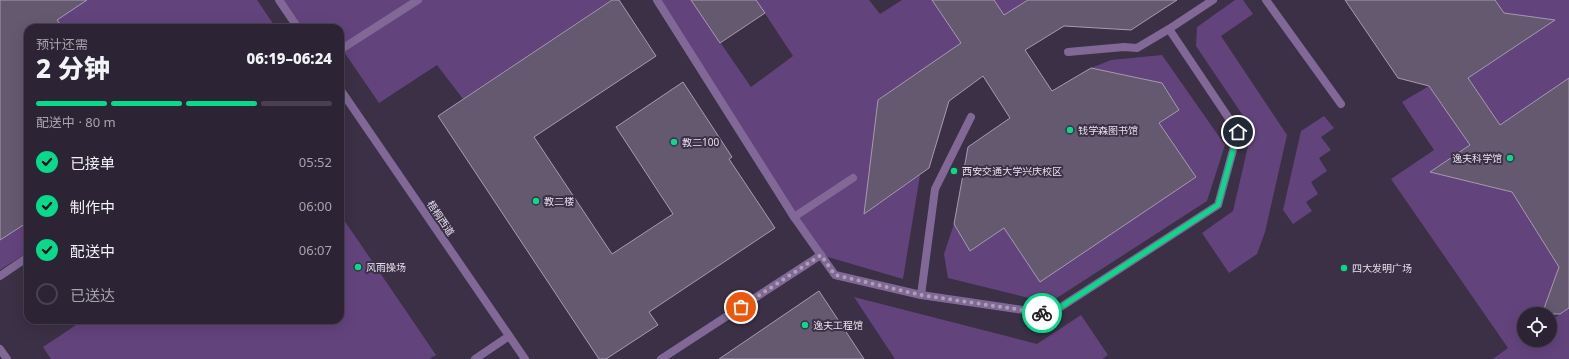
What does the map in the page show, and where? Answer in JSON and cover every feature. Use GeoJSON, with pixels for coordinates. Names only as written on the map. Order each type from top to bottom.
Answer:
{"type":"FeatureCollection","features":[{"type":"Feature","properties":{"kind":"street"},"geometry":{"type":"LineString","coordinates":[[279,0],[295,24]]}},
{"type":"Feature","properties":{"kind":"street"},"geometry":{"type":"LineString","coordinates":[[344,47],[418,0]]}},
{"type":"Feature","properties":{"kind":"street"},"geometry":{"type":"LineString","coordinates":[[657,0],[794,216],[835,275],[921,295],[1050,314],[1218,205],[1238,132],[1169,29]]}},
{"type":"Feature","properties":{"kind":"street"},"geometry":{"type":"LineString","coordinates":[[1068,52],[1124,47],[1137,48],[1213,0]]}},
{"type":"Feature","properties":{"kind":"street"},"geometry":{"type":"LineString","coordinates":[[1266,0],[1341,104]]}},
{"type":"Feature","properties":{"kind":"street","name":"梧桐西道"},"geometry":{"type":"LineString","coordinates":[[344,95],[524,359]]}},
{"type":"Feature","properties":{"kind":"street"},"geometry":{"type":"LineString","coordinates":[[921,295],[935,189],[971,117]]}},
{"type":"Feature","properties":{"kind":"street"},"geometry":{"type":"LineString","coordinates":[[794,216],[853,178]]}},
{"type":"Feature","properties":{"kind":"street"},"geometry":{"type":"LineString","coordinates":[[662,359],[821,255]]}},
{"type":"Feature","properties":{"kind":"street"},"geometry":{"type":"LineString","coordinates":[[0,276],[24,260]]}},
{"type":"Feature","properties":{"kind":"street"},"geometry":{"type":"LineString","coordinates":[[475,359],[509,336]]}},
{"type":"Feature","properties":{"kind":"street"},"geometry":{"type":"LineString","coordinates":[[0,349],[7,359]]}},
{"type":"Feature","properties":{"kind":"shaded area"},"geometry":{"type":"Polygon","coordinates":[[[0,0],[257,0],[273,24],[24,24],[24,255],[0,270],[0,0]]]}},
{"type":"Feature","properties":{"kind":"shaded area"},"geometry":{"type":"Polygon","coordinates":[[[279,0],[611,0],[463,99],[437,65],[379,103],[344,52],[344,24],[295,24],[279,0]]]}},
{"type":"Feature","properties":{"kind":"shaded area"},"geometry":{"type":"Polygon","coordinates":[[[655,0],[691,0],[751,87],[793,56],[756,0],[869,0],[880,14],[902,0],[932,0],[961,43],[878,100],[865,213],[920,175],[903,279],[821,255],[655,0]]]}},
{"type":"Feature","properties":{"kind":"shaded area"},"geometry":{"type":"Polygon","coordinates":[[[994,0],[1028,0],[1004,15],[994,0]]]}},
{"type":"Feature","properties":{"kind":"shaded area"},"geometry":{"type":"Polygon","coordinates":[[[1235,0],[1243,0],[1253,14],[1221,36],[1287,135],[1265,232],[1257,254],[1229,273],[1202,233],[1233,211],[1252,129],[1196,46],[1197,27],[1235,0]]]}},
{"type":"Feature","properties":{"kind":"shaded area"},"geometry":{"type":"Polygon","coordinates":[[[1495,0],[1569,0],[1569,78],[1500,125],[1468,78],[1555,20],[1504,13],[1495,0]]]}},
{"type":"Feature","properties":{"kind":"shaded area"},"geometry":{"type":"Polygon","coordinates":[[[1162,55],[1225,145],[1207,201],[1049,303],[948,278],[944,254],[954,224],[970,251],[1048,199],[1047,228],[1017,248],[1040,281],[1195,178],[1110,155],[1179,110],[1162,83],[1091,68],[1111,60],[1162,55]]]}},
{"type":"Feature","properties":{"kind":"shaded area"},"geometry":{"type":"Polygon","coordinates":[[[1429,86],[1470,145],[1431,172],[1512,192],[1559,267],[1545,307],[1517,307],[1517,347],[1557,347],[1557,316],[1569,308],[1569,359],[1493,359],[1508,348],[1391,179],[1434,150],[1402,102],[1429,86]]]}},
{"type":"Feature","properties":{"kind":"shaded area"},"geometry":{"type":"Polygon","coordinates":[[[1324,116],[1334,128],[1321,137],[1331,150],[1319,158],[1327,171],[1311,182],[1318,194],[1306,202],[1312,211],[1293,224],[1283,210],[1301,131],[1324,116]]]}},
{"type":"Feature","properties":{"kind":"shaded area","name":"风雨操场"},"geometry":{"type":"Polygon","coordinates":[[[344,220],[436,355],[429,359],[51,359],[43,347],[78,324],[344,324],[344,220]]]}},
{"type":"Feature","properties":{"kind":"shaded area"},"geometry":{"type":"Polygon","coordinates":[[[854,297],[1037,344],[1081,315],[1108,355],[1102,359],[895,359],[854,297]]]}},
{"type":"Feature","properties":{"kind":"building"},"geometry":{"type":"Polygon","coordinates":[[[0,0],[87,0],[57,20],[60,24],[24,24],[24,225],[0,240],[0,0]]]}},
{"type":"Feature","properties":{"kind":"building","name":"教二楼"},"geometry":{"type":"Polygon","coordinates":[[[612,0],[619,0],[656,56],[534,137],[612,254],[673,214],[616,127],[683,82],[732,157],[729,159],[775,228],[649,312],[658,325],[606,359],[599,359],[438,116],[612,0]]]}},
{"type":"Feature","properties":{"kind":"building"},"geometry":{"type":"Polygon","coordinates":[[[691,0],[756,0],[765,13],[720,43],[691,0]]]}},
{"type":"Feature","properties":{"kind":"building","name":"钱学森图书馆"},"geometry":{"type":"Polygon","coordinates":[[[932,0],[994,0],[1004,15],[1028,0],[1177,0],[1131,30],[1064,26],[1025,50],[1052,91],[1091,68],[1162,83],[1179,110],[1159,123],[1196,177],[1040,282],[1004,228],[970,251],[954,224],[968,147],[1010,118],[983,76],[949,101],[929,168],[864,214],[878,100],[961,43],[932,0]]]}},
{"type":"Feature","properties":{"kind":"building","name":"逸夫科学馆"},"geometry":{"type":"Polygon","coordinates":[[[1345,0],[1495,0],[1504,13],[1555,20],[1468,78],[1500,125],[1569,78],[1569,308],[1560,314],[1557,314],[1557,307],[1545,307],[1559,267],[1512,192],[1430,172],[1470,145],[1429,86],[1398,78],[1345,0]]]}},
{"type":"Feature","properties":{"kind":"building","name":"逸夫工程馆"},"geometry":{"type":"Polygon","coordinates":[[[819,291],[864,359],[719,359],[819,291]]]}},
{"type":"Feature","properties":{"kind":"way so far"},"geometry":{"type":"LineString","coordinates":[[741,307],[821,255],[835,275],[921,295],[1042,313]]}},
{"type":"Feature","properties":{"kind":"place","name":"钱学森图书馆"},"geometry":{"type":"Point","coordinates":[1070,130]}},
{"type":"Feature","properties":{"kind":"place","name":"教二100"},"geometry":{"type":"Point","coordinates":[674,142]}},
{"type":"Feature","properties":{"kind":"place","name":"逸夫科学馆"},"geometry":{"type":"Point","coordinates":[1510,158]}},
{"type":"Feature","properties":{"kind":"place","name":"西安交通大学兴庆校区"},"geometry":{"type":"Point","coordinates":[954,171]}},
{"type":"Feature","properties":{"kind":"place","name":"教二楼"},"geometry":{"type":"Point","coordinates":[536,201]}},
{"type":"Feature","properties":{"kind":"place","name":"风雨操场"},"geometry":{"type":"Point","coordinates":[358,267]}},
{"type":"Feature","properties":{"kind":"place","name":"四大发明广场"},"geometry":{"type":"Point","coordinates":[1344,268]}},
{"type":"Feature","properties":{"kind":"place","name":"逸夫工程馆"},"geometry":{"type":"Point","coordinates":[805,325]}},
{"type":"Feature","properties":{"kind":"route"},"geometry":{"type":"LineString","coordinates":[[1042,313],[1050,314],[1218,205],[1238,132]]}}]}
